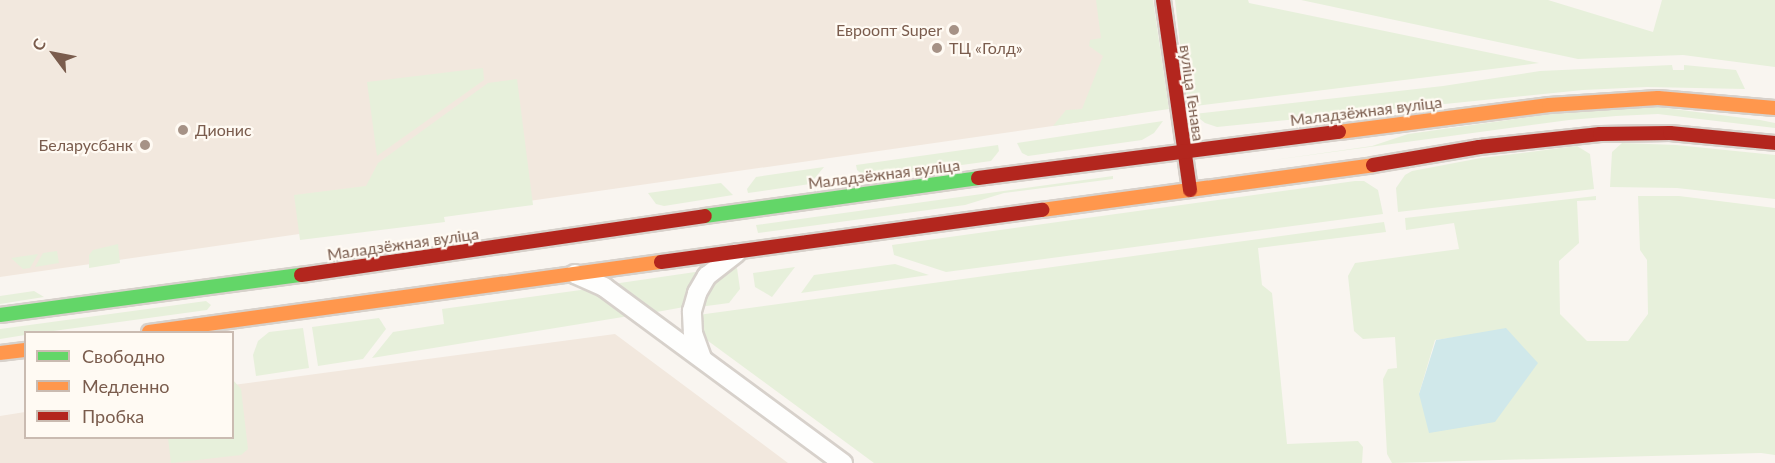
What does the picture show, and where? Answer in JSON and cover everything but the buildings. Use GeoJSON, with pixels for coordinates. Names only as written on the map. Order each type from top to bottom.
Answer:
{"type":"FeatureCollection","features":[{"type":"Feature","properties":{"kind":"main road","name":"вуліца Генава"},"geometry":{"type":"LineString","coordinates":[[1163,0],[1190,190]]}},
{"type":"Feature","properties":{"kind":"main road","name":"Маладзёжная вуліца"},"geometry":{"type":"LineString","coordinates":[[0,315],[336,270],[818,199],[1184,150],[1614,99],[1658,98],[1775,108]]}},
{"type":"Feature","properties":{"kind":"main road"},"geometry":{"type":"LineString","coordinates":[[163,331],[1386,163],[1479,147],[1600,134],[1670,133],[1775,143]]}},
{"type":"Feature","properties":{"kind":"main road"},"geometry":{"type":"LineString","coordinates":[[0,353],[24,350]]}},
{"type":"Feature","properties":{"kind":"street"},"geometry":{"type":"LineString","coordinates":[[702,358],[693,333],[694,302],[707,276],[736,253]]}},
{"type":"Feature","properties":{"kind":"street"},"geometry":{"type":"LineString","coordinates":[[575,274],[604,287],[843,463]]}},
{"type":"Feature","properties":{"kind":"shaded area"},"geometry":{"type":"Polygon","coordinates":[[[0,0],[1113,0],[1129,115],[0,277],[0,0]]]}},
{"type":"Feature","properties":{"kind":"shaded area"},"geometry":{"type":"Polygon","coordinates":[[[615,334],[788,463],[0,463],[0,416],[24,412],[24,439],[234,439],[234,385],[615,334]]]}},
{"type":"Feature","properties":{"kind":"green space"},"geometry":{"type":"Polygon","coordinates":[[[1096,0],[1153,0],[1169,109],[1053,126],[1066,110],[1082,109],[1103,56],[1089,46],[1090,40],[1101,38],[1096,0]]]}},
{"type":"Feature","properties":{"kind":"green space"},"geometry":{"type":"Polygon","coordinates":[[[1175,0],[1248,0],[1249,3],[1539,63],[1187,107],[1175,0]]]}},
{"type":"Feature","properties":{"kind":"green space"},"geometry":{"type":"Polygon","coordinates":[[[1301,0],[1548,0],[1653,32],[1662,0],[1775,0],[1775,67],[1683,55],[1578,59],[1301,0]]]}},
{"type":"Feature","properties":{"kind":"green space"},"geometry":{"type":"Polygon","coordinates":[[[1672,65],[1673,70],[1684,70],[1684,65],[1736,70],[1745,89],[1647,87],[1583,90],[1217,127],[1205,123],[1194,114],[1443,86],[1540,71],[1672,65]]]}},
{"type":"Feature","properties":{"kind":"green space"},"geometry":{"type":"Polygon","coordinates":[[[483,68],[484,80],[377,156],[367,82],[483,68]]]}},
{"type":"Feature","properties":{"kind":"green space"},"geometry":{"type":"Polygon","coordinates":[[[517,79],[533,205],[444,217],[445,222],[300,240],[294,195],[366,186],[378,163],[488,83],[517,79]]]}},
{"type":"Feature","properties":{"kind":"green space"},"geometry":{"type":"Polygon","coordinates":[[[1657,107],[1760,120],[1775,123],[1775,128],[1658,114],[1616,116],[1569,120],[1252,163],[1372,146],[1408,134],[1566,112],[1657,107]]]}},
{"type":"Feature","properties":{"kind":"green space"},"geometry":{"type":"Polygon","coordinates":[[[1163,121],[1154,133],[1142,140],[1028,156],[1022,153],[1017,143],[1163,121]]]}},
{"type":"Feature","properties":{"kind":"green space"},"geometry":{"type":"Polygon","coordinates":[[[1622,143],[1676,145],[1775,155],[1775,199],[1677,188],[1610,187],[1612,152],[1622,143]]]}},
{"type":"Feature","properties":{"kind":"green space"},"geometry":{"type":"Polygon","coordinates":[[[998,145],[999,151],[991,161],[866,178],[857,170],[856,165],[998,145]]]}},
{"type":"Feature","properties":{"kind":"green space"},"geometry":{"type":"Polygon","coordinates":[[[1577,146],[1590,154],[1594,189],[1398,212],[1396,188],[1405,175],[1412,171],[1481,158],[1577,146]]]}},
{"type":"Feature","properties":{"kind":"green space"},"geometry":{"type":"Polygon","coordinates":[[[824,167],[810,184],[748,193],[747,189],[756,177],[824,167]]]}},
{"type":"Feature","properties":{"kind":"green space"},"geometry":{"type":"Polygon","coordinates":[[[1113,176],[1113,179],[1004,193],[965,205],[758,233],[756,225],[1113,176]]]}},
{"type":"Feature","properties":{"kind":"green space"},"geometry":{"type":"Polygon","coordinates":[[[1364,181],[1378,190],[1383,214],[946,272],[894,255],[892,245],[1364,181]]]}},
{"type":"Feature","properties":{"kind":"green space"},"geometry":{"type":"Polygon","coordinates":[[[721,183],[733,195],[664,206],[656,204],[648,193],[721,183]]]}},
{"type":"Feature","properties":{"kind":"green space"},"geometry":{"type":"Polygon","coordinates":[[[1596,196],[1596,200],[1577,201],[1579,243],[1559,261],[1560,314],[1587,341],[1628,341],[1648,314],[1647,260],[1640,250],[1638,196],[1679,196],[1775,208],[1775,455],[1761,453],[1392,463],[1387,454],[1383,379],[1388,369],[1397,368],[1395,337],[1363,339],[1354,331],[1348,276],[1355,263],[1459,249],[1454,223],[1406,230],[1405,218],[1596,196]],[[1472,335],[1435,340],[1419,394],[1472,335]]]}},
{"type":"Feature","properties":{"kind":"green space"},"geometry":{"type":"Polygon","coordinates":[[[1384,222],[1386,232],[1258,248],[1262,285],[1272,293],[1287,444],[1358,441],[1363,447],[1362,463],[874,463],[700,335],[698,315],[1384,222]]]}},
{"type":"Feature","properties":{"kind":"green space"},"geometry":{"type":"Polygon","coordinates":[[[118,244],[120,263],[89,268],[89,255],[93,250],[118,244]]]}},
{"type":"Feature","properties":{"kind":"green space"},"geometry":{"type":"Polygon","coordinates":[[[57,251],[59,263],[35,267],[43,253],[57,251]]]}},
{"type":"Feature","properties":{"kind":"green space"},"geometry":{"type":"Polygon","coordinates":[[[38,254],[30,268],[23,269],[11,258],[38,254]]]}},
{"type":"Feature","properties":{"kind":"green space"},"geometry":{"type":"Polygon","coordinates":[[[895,264],[929,275],[801,293],[814,275],[895,264]]]}},
{"type":"Feature","properties":{"kind":"green space"},"geometry":{"type":"Polygon","coordinates":[[[795,267],[772,297],[755,287],[753,273],[795,267]]]}},
{"type":"Feature","properties":{"kind":"green space"},"geometry":{"type":"Polygon","coordinates":[[[737,268],[740,289],[729,303],[699,307],[712,282],[725,271],[737,268]]]}},
{"type":"Feature","properties":{"kind":"green space"},"geometry":{"type":"Polygon","coordinates":[[[702,271],[684,307],[651,313],[613,284],[702,271]]]}},
{"type":"Feature","properties":{"kind":"green space"},"geometry":{"type":"Polygon","coordinates":[[[588,289],[598,293],[629,316],[372,358],[393,332],[444,324],[442,309],[588,289]]]}},
{"type":"Feature","properties":{"kind":"green space"},"geometry":{"type":"Polygon","coordinates":[[[34,291],[44,297],[0,304],[0,296],[34,291]]]}},
{"type":"Feature","properties":{"kind":"green space"},"geometry":{"type":"Polygon","coordinates":[[[206,301],[211,305],[207,310],[53,331],[24,331],[24,335],[0,339],[0,329],[206,301]]]}},
{"type":"Feature","properties":{"kind":"green space"},"geometry":{"type":"Polygon","coordinates":[[[379,318],[386,329],[363,359],[318,366],[312,327],[379,318]]]}},
{"type":"Feature","properties":{"kind":"green space"},"geometry":{"type":"Polygon","coordinates":[[[303,328],[309,368],[256,376],[253,355],[258,341],[269,332],[303,328]]]}},
{"type":"Feature","properties":{"kind":"green space"},"geometry":{"type":"Polygon","coordinates":[[[234,381],[241,389],[248,449],[241,455],[171,463],[168,439],[234,439],[234,381]]]}},
{"type":"Feature","properties":{"kind":"water"},"geometry":{"type":"Polygon","coordinates":[[[1506,328],[1538,363],[1495,422],[1429,433],[1419,394],[1436,340],[1506,328]]]}},
{"type":"Feature","properties":{"kind":"traffic: fast"},"geometry":{"type":"LineString","coordinates":[[705,216],[978,178]]}},
{"type":"Feature","properties":{"kind":"traffic: fast"},"geometry":{"type":"LineString","coordinates":[[0,315],[301,275]]}},
{"type":"Feature","properties":{"kind":"traffic: slow"},"geometry":{"type":"LineString","coordinates":[[1339,132],[1549,105],[1658,98],[1775,108]]}},
{"type":"Feature","properties":{"kind":"traffic: slow"},"geometry":{"type":"LineString","coordinates":[[1042,210],[1373,165]]}},
{"type":"Feature","properties":{"kind":"traffic: slow"},"geometry":{"type":"LineString","coordinates":[[156,331],[661,262]]}},
{"type":"Feature","properties":{"kind":"traffic: slow"},"geometry":{"type":"LineString","coordinates":[[0,353],[24,350]]}},
{"type":"Feature","properties":{"kind":"traffic: jam"},"geometry":{"type":"LineString","coordinates":[[1163,0],[1190,190]]}},
{"type":"Feature","properties":{"kind":"traffic: jam"},"geometry":{"type":"LineString","coordinates":[[978,178],[1339,132]]}},
{"type":"Feature","properties":{"kind":"traffic: jam"},"geometry":{"type":"LineString","coordinates":[[1373,165],[1479,147],[1600,134],[1670,133],[1775,143]]}},
{"type":"Feature","properties":{"kind":"traffic: jam"},"geometry":{"type":"LineString","coordinates":[[661,262],[1042,210]]}},
{"type":"Feature","properties":{"kind":"traffic: jam"},"geometry":{"type":"LineString","coordinates":[[301,275],[705,216]]}},
{"type":"Feature","properties":{"kind":"place","name":"Евроопт Super"},"geometry":{"type":"Point","coordinates":[954,30]}},
{"type":"Feature","properties":{"kind":"place","name":"ТЦ «Голд»"},"geometry":{"type":"Point","coordinates":[937,48]}},
{"type":"Feature","properties":{"kind":"place","name":"Дионис"},"geometry":{"type":"Point","coordinates":[183,130]}},
{"type":"Feature","properties":{"kind":"place","name":"Беларусбанк"},"geometry":{"type":"Point","coordinates":[145,145]}}]}
